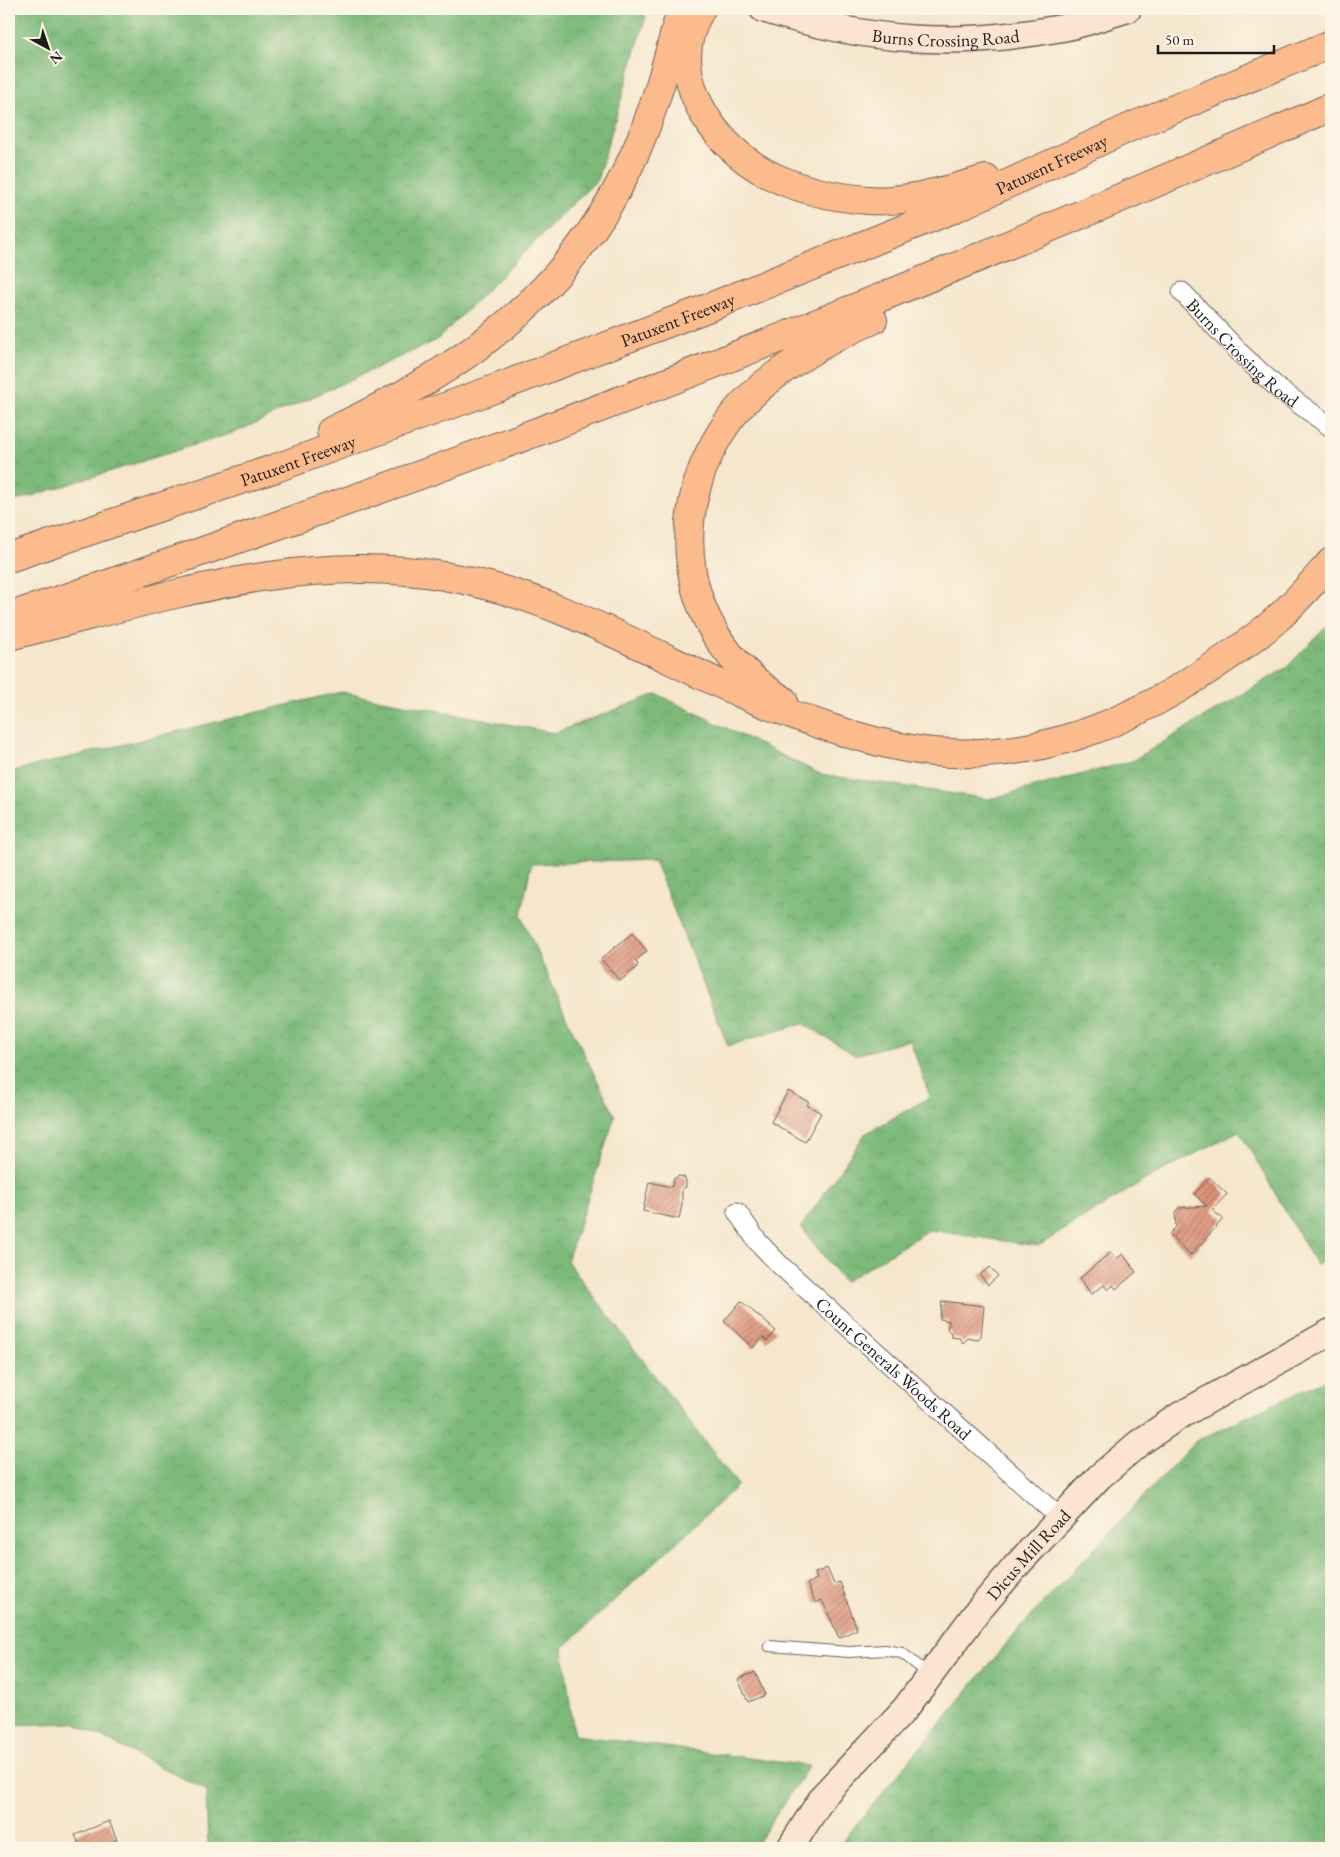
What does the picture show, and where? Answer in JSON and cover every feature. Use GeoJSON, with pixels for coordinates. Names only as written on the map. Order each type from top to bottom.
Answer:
{"type":"FeatureCollection","features":[{"type":"Feature","properties":{"kind":"highway"},"geometry":{"type":"LineString","coordinates":[[16,555],[324,435],[372,412],[428,381],[502,330],[537,296],[572,256],[603,212],[630,164],[650,116],[681,9]]}},
{"type":"Feature","properties":{"kind":"highway"},"geometry":{"type":"LineString","coordinates":[[701,9],[694,20],[688,44],[689,74],[697,102],[723,141],[744,159],[768,174],[798,187],[833,196],[869,200],[910,197],[950,189],[998,176],[1133,126]]}},
{"type":"Feature","properties":{"kind":"highway","name":"Patuxent Freeway"},"geometry":{"type":"LineString","coordinates":[[16,555],[276,468],[497,388],[710,307],[954,209],[1133,126],[1331,44]]}},
{"type":"Feature","properties":{"kind":"highway"},"geometry":{"type":"LineString","coordinates":[[9,616],[298,519],[526,437],[970,263],[1331,107]]}},
{"type":"Feature","properties":{"kind":"highway"},"geometry":{"type":"LineString","coordinates":[[825,725],[778,697],[743,668],[719,638],[701,606],[689,563],[688,538],[690,514],[697,484],[706,460],[720,434],[734,414],[754,394],[788,367],[825,343],[983,272],[1214,159]]}},
{"type":"Feature","properties":{"kind":"highway"},"geometry":{"type":"LineString","coordinates":[[9,636],[168,597],[274,574],[348,568],[397,569],[488,585],[531,599],[748,696],[825,725],[895,745],[930,752],[998,752],[1039,747],[1074,738],[1107,726],[1143,709],[1223,660],[1277,619],[1331,562]]}},
{"type":"Feature","properties":{"kind":"street","name":"Burns Crossing Road"},"geometry":{"type":"LineString","coordinates":[[763,9],[838,30],[878,37],[929,41],[992,39],[1064,28],[1128,9]]}},
{"type":"Feature","properties":{"kind":"street","name":"Burns Crossing Road"},"geometry":{"type":"LineString","coordinates":[[1182,292],[1242,355],[1280,390],[1331,427]]}},
{"type":"Feature","properties":{"kind":"street","name":"Count Generals Woods Road"},"geometry":{"type":"LineString","coordinates":[[737,1212],[758,1242],[780,1265],[1060,1518]]}},
{"type":"Feature","properties":{"kind":"street","name":"Dicus Mill Road"},"geometry":{"type":"LineString","coordinates":[[790,1848],[824,1795],[906,1709],[978,1612],[1060,1518],[1099,1478],[1147,1438],[1179,1416],[1331,1332]]}},
{"type":"Feature","properties":{"kind":"lane"},"geometry":{"type":"LineString","coordinates":[[769,1646],[849,1652],[885,1650],[902,1653],[931,1675]]}},
{"type":"Feature","properties":{"kind":"green space"},"geometry":{"type":"Polygon","coordinates":[[[9,9],[638,9],[646,16],[597,180],[437,340],[236,432],[9,503],[9,9]]]}},
{"type":"Feature","properties":{"kind":"green space"},"geometry":{"type":"Polygon","coordinates":[[[1331,622],[1331,1259],[1316,1264],[1239,1131],[1150,1177],[1038,1246],[929,1230],[844,1282],[801,1227],[865,1134],[930,1097],[910,1040],[855,1055],[803,1023],[728,1046],[654,860],[531,864],[521,916],[570,1025],[615,1116],[567,1261],[738,1485],[563,1648],[574,1735],[809,1766],[754,1848],[208,1848],[206,1790],[74,1723],[9,1725],[9,772],[341,692],[554,733],[657,694],[820,774],[989,799],[1132,761],[1286,668],[1331,622]]]}},
{"type":"Feature","properties":{"kind":"green space"},"geometry":{"type":"Polygon","coordinates":[[[1331,1377],[1331,1848],[837,1848],[1018,1630],[1196,1441],[1331,1377]]]}},
{"type":"Feature","properties":{"kind":"building"},"geometry":{"type":"Polygon","coordinates":[[[632,933],[647,951],[635,961],[638,964],[636,968],[620,981],[601,959],[632,933]]]}},
{"type":"Feature","properties":{"kind":"building"},"geometry":{"type":"Polygon","coordinates":[[[788,1091],[809,1102],[807,1105],[821,1113],[805,1142],[771,1122],[788,1091]]]}},
{"type":"Feature","properties":{"kind":"building"},"geometry":{"type":"Polygon","coordinates":[[[679,1176],[684,1177],[686,1187],[682,1189],[679,1219],[643,1211],[649,1182],[672,1187],[674,1179],[679,1176]]]}},
{"type":"Feature","properties":{"kind":"building"},"geometry":{"type":"Polygon","coordinates":[[[1209,1177],[1227,1194],[1212,1210],[1223,1219],[1191,1255],[1169,1234],[1176,1227],[1175,1212],[1179,1208],[1207,1206],[1194,1194],[1209,1177]]]}},
{"type":"Feature","properties":{"kind":"building"},"geometry":{"type":"Polygon","coordinates":[[[1111,1252],[1116,1259],[1123,1254],[1136,1272],[1116,1289],[1113,1285],[1108,1290],[1104,1285],[1091,1294],[1080,1278],[1111,1252]]]}},
{"type":"Feature","properties":{"kind":"building"},"geometry":{"type":"Polygon","coordinates":[[[990,1267],[998,1276],[988,1285],[980,1275],[990,1267]]]}},
{"type":"Feature","properties":{"kind":"building"},"geometry":{"type":"Polygon","coordinates":[[[741,1301],[776,1331],[767,1341],[763,1337],[753,1348],[724,1321],[741,1301]]]}},
{"type":"Feature","properties":{"kind":"building"},"geometry":{"type":"Polygon","coordinates":[[[942,1301],[984,1306],[981,1336],[977,1340],[968,1338],[963,1343],[959,1338],[951,1337],[951,1333],[947,1329],[949,1321],[940,1319],[942,1301]]]}},
{"type":"Feature","properties":{"kind":"building"},"geometry":{"type":"Polygon","coordinates":[[[827,1568],[834,1584],[840,1582],[857,1629],[839,1638],[822,1600],[816,1603],[807,1584],[817,1579],[815,1573],[827,1568]]]}},
{"type":"Feature","properties":{"kind":"building"},"geometry":{"type":"Polygon","coordinates":[[[755,1672],[765,1695],[748,1702],[738,1679],[755,1672]]]}},
{"type":"Feature","properties":{"kind":"building"},"geometry":{"type":"Polygon","coordinates":[[[109,1821],[117,1840],[114,1841],[117,1848],[81,1848],[75,1835],[109,1821]]]}}]}
